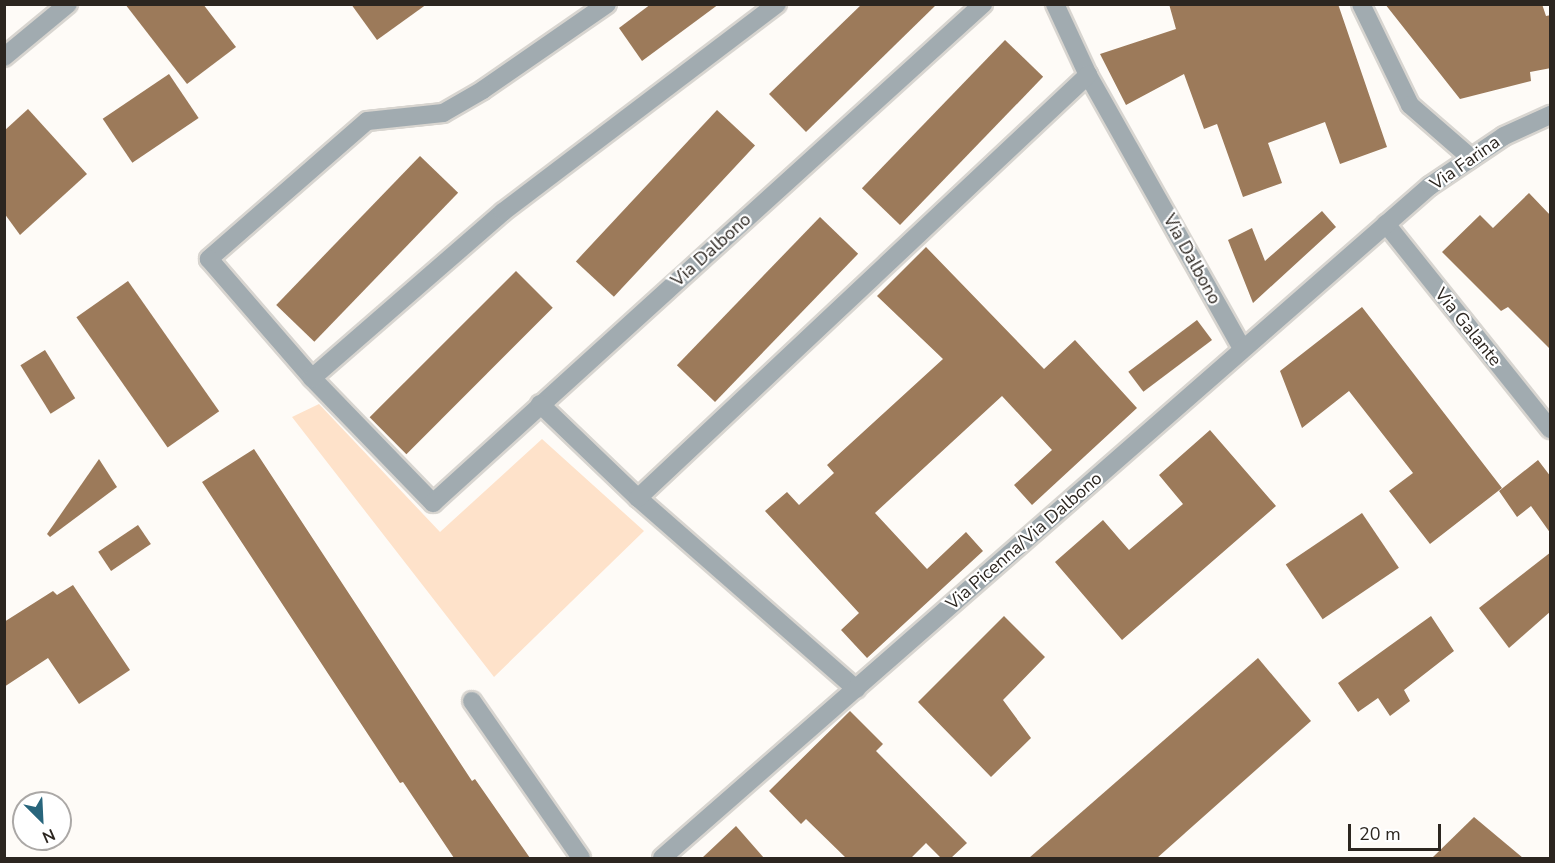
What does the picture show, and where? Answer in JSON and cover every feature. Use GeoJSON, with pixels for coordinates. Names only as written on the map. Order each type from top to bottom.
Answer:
{"type":"FeatureCollection","features":[{"type":"Feature","properties":{"kind":"street"},"geometry":{"type":"LineString","coordinates":[[4,57],[68,4]]}},
{"type":"Feature","properties":{"kind":"street"},"geometry":{"type":"LineString","coordinates":[[607,4],[483,90],[443,113],[366,121],[209,259],[312,378],[503,212],[777,4]]}},
{"type":"Feature","properties":{"kind":"street","name":"Via Dalbono"},"geometry":{"type":"LineString","coordinates":[[312,378],[433,503],[982,4]]}},
{"type":"Feature","properties":{"kind":"street","name":"Via Dalbono"},"geometry":{"type":"LineString","coordinates":[[1055,4],[1088,75],[1242,348]]}},
{"type":"Feature","properties":{"kind":"street"},"geometry":{"type":"LineString","coordinates":[[1360,4],[1410,105],[1471,158]]}},
{"type":"Feature","properties":{"kind":"street"},"geometry":{"type":"LineString","coordinates":[[638,498],[1088,75]]}},
{"type":"Feature","properties":{"kind":"street","name":"Via Farina"},"geometry":{"type":"LineString","coordinates":[[1386,224],[1471,158],[1504,136],[1551,115]]}},
{"type":"Feature","properties":{"kind":"street","name":"Via Picenna/Via Dalbono"},"geometry":{"type":"LineString","coordinates":[[662,858],[1386,224]]}},
{"type":"Feature","properties":{"kind":"street","name":"Via Galante"},"geometry":{"type":"LineString","coordinates":[[1386,224],[1551,429]]}},
{"type":"Feature","properties":{"kind":"street"},"geometry":{"type":"LineString","coordinates":[[540,404],[638,498],[856,689]]}},
{"type":"Feature","properties":{"kind":"street"},"geometry":{"type":"LineString","coordinates":[[472,701],[581,858]]}},
{"type":"Feature","properties":{"kind":"shaded area"},"geometry":{"type":"Polygon","coordinates":[[[319,404],[440,532],[542,439],[644,531],[494,677],[292,417],[319,404]]]}},
{"type":"Feature","properties":{"kind":"building"},"geometry":{"type":"Polygon","coordinates":[[[125,4],[203,4],[236,47],[187,84],[125,4]]]}},
{"type":"Feature","properties":{"kind":"building"},"geometry":{"type":"Polygon","coordinates":[[[351,4],[427,4],[377,40],[351,4]]]}},
{"type":"Feature","properties":{"kind":"building"},"geometry":{"type":"Polygon","coordinates":[[[651,4],[719,4],[642,61],[619,28],[651,4]]]}},
{"type":"Feature","properties":{"kind":"building"},"geometry":{"type":"Polygon","coordinates":[[[862,4],[937,4],[806,132],[769,94],[862,4]]]}},
{"type":"Feature","properties":{"kind":"building"},"geometry":{"type":"Polygon","coordinates":[[[1169,4],[1338,4],[1387,147],[1340,164],[1325,122],[1268,143],[1282,183],[1243,197],[1217,124],[1204,129],[1184,74],[1126,105],[1100,54],[1176,29],[1169,4]]]}},
{"type":"Feature","properties":{"kind":"building"},"geometry":{"type":"Polygon","coordinates":[[[1385,4],[1542,4],[1546,16],[1551,15],[1551,68],[1530,72],[1531,81],[1460,99],[1385,4]]]}},
{"type":"Feature","properties":{"kind":"building"},"geometry":{"type":"Polygon","coordinates":[[[1005,40],[1043,77],[900,225],[862,188],[1005,40]]]}},
{"type":"Feature","properties":{"kind":"building"},"geometry":{"type":"Polygon","coordinates":[[[169,74],[199,118],[132,163],[103,119],[169,74]]]}},
{"type":"Feature","properties":{"kind":"building"},"geometry":{"type":"Polygon","coordinates":[[[28,109],[87,174],[20,235],[4,213],[4,131],[28,109]]]}},
{"type":"Feature","properties":{"kind":"building"},"geometry":{"type":"Polygon","coordinates":[[[717,110],[755,145],[614,297],[576,261],[717,110]]]}},
{"type":"Feature","properties":{"kind":"building"},"geometry":{"type":"Polygon","coordinates":[[[420,156],[458,193],[314,342],[276,305],[420,156]]]}},
{"type":"Feature","properties":{"kind":"building"},"geometry":{"type":"Polygon","coordinates":[[[1529,193],[1551,216],[1551,350],[1508,307],[1501,311],[1442,252],[1480,215],[1493,228],[1529,193]]]}},
{"type":"Feature","properties":{"kind":"building"},"geometry":{"type":"Polygon","coordinates":[[[1322,211],[1336,227],[1253,303],[1228,240],[1252,228],[1265,261],[1322,211]]]}},
{"type":"Feature","properties":{"kind":"building"},"geometry":{"type":"Polygon","coordinates":[[[820,217],[858,254],[715,402],[677,365],[820,217]]]}},
{"type":"Feature","properties":{"kind":"building"},"geometry":{"type":"Polygon","coordinates":[[[926,247],[1044,369],[1075,340],[1137,408],[1032,505],[1014,485],[1052,450],[1002,396],[875,513],[927,569],[966,532],[983,551],[867,658],[841,630],[859,613],[765,511],[787,492],[799,505],[834,473],[827,465],[943,359],[877,296],[926,247]]]}},
{"type":"Feature","properties":{"kind":"building"},"geometry":{"type":"Polygon","coordinates":[[[516,271],[553,308],[406,454],[370,417],[516,271]]]}},
{"type":"Feature","properties":{"kind":"building"},"geometry":{"type":"Polygon","coordinates":[[[128,281],[219,411],[168,447],[76,317],[128,281]]]}},
{"type":"Feature","properties":{"kind":"building"},"geometry":{"type":"Polygon","coordinates":[[[1362,307],[1502,488],[1430,544],[1389,491],[1413,473],[1349,391],[1302,428],[1280,371],[1362,307]]]}},
{"type":"Feature","properties":{"kind":"building"},"geometry":{"type":"Polygon","coordinates":[[[1197,320],[1212,340],[1143,392],[1128,372],[1197,320]]]}},
{"type":"Feature","properties":{"kind":"building"},"geometry":{"type":"Polygon","coordinates":[[[45,350],[75,398],[51,414],[20,365],[45,350]]]}},
{"type":"Feature","properties":{"kind":"building"},"geometry":{"type":"Polygon","coordinates":[[[1210,430],[1276,506],[1122,640],[1055,562],[1103,520],[1129,550],[1183,504],[1159,475],[1210,430]]]}},
{"type":"Feature","properties":{"kind":"building"},"geometry":{"type":"Polygon","coordinates":[[[254,449],[472,781],[475,779],[530,858],[454,858],[403,782],[400,783],[202,482],[254,449]]]}},
{"type":"Feature","properties":{"kind":"building"},"geometry":{"type":"Polygon","coordinates":[[[99,459],[117,487],[50,537],[47,534],[99,459]]]}},
{"type":"Feature","properties":{"kind":"building"},"geometry":{"type":"Polygon","coordinates":[[[1538,460],[1551,477],[1551,534],[1531,506],[1517,517],[1499,491],[1538,460]]]}},
{"type":"Feature","properties":{"kind":"building"},"geometry":{"type":"Polygon","coordinates":[[[1362,513],[1399,568],[1323,619],[1286,564],[1362,513]]]}},
{"type":"Feature","properties":{"kind":"building"},"geometry":{"type":"Polygon","coordinates":[[[138,525],[151,544],[111,571],[98,552],[138,525]]]}},
{"type":"Feature","properties":{"kind":"building"},"geometry":{"type":"Polygon","coordinates":[[[1551,552],[1551,611],[1509,648],[1479,608],[1551,552]]]}},
{"type":"Feature","properties":{"kind":"building"},"geometry":{"type":"Polygon","coordinates":[[[73,585],[130,670],[79,704],[48,658],[4,687],[4,622],[53,591],[57,595],[73,585]]]}},
{"type":"Feature","properties":{"kind":"building"},"geometry":{"type":"Polygon","coordinates":[[[1004,616],[1045,657],[1003,700],[1031,738],[991,777],[918,702],[1004,616]]]}},
{"type":"Feature","properties":{"kind":"building"},"geometry":{"type":"Polygon","coordinates":[[[1431,616],[1454,651],[1404,690],[1410,701],[1390,716],[1378,698],[1358,712],[1338,683],[1431,616]]]}},
{"type":"Feature","properties":{"kind":"building"},"geometry":{"type":"Polygon","coordinates":[[[1258,658],[1311,721],[1157,858],[1029,858],[1258,658]]]}},
{"type":"Feature","properties":{"kind":"building"},"geometry":{"type":"Polygon","coordinates":[[[850,711],[883,744],[876,751],[967,843],[951,858],[941,858],[926,843],[911,858],[846,858],[806,819],[801,824],[769,791],[850,711]]]}},
{"type":"Feature","properties":{"kind":"building"},"geometry":{"type":"Polygon","coordinates":[[[1474,817],[1523,858],[1432,858],[1474,817]]]}},
{"type":"Feature","properties":{"kind":"building"},"geometry":{"type":"Polygon","coordinates":[[[736,826],[764,858],[702,858],[736,826]]]}}]}
